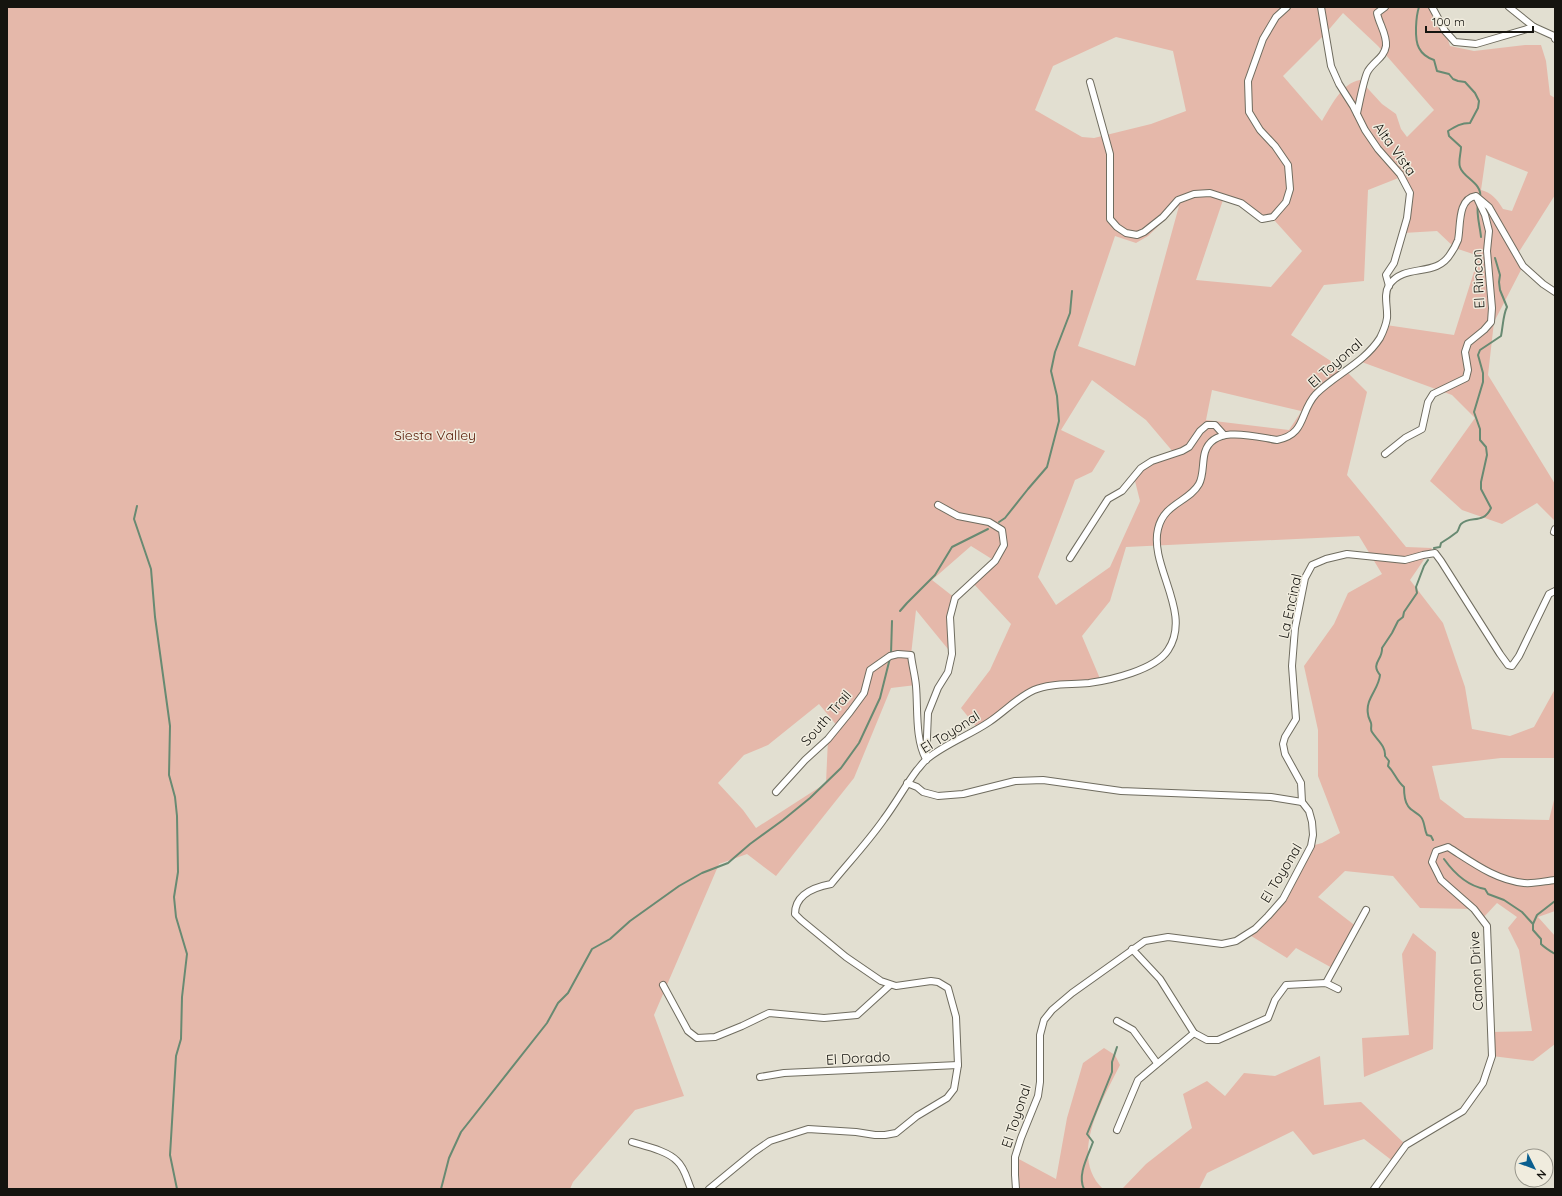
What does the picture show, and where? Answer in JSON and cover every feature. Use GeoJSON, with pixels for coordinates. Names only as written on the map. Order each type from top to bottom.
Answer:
{"type":"FeatureCollection","features":[{"type":"Feature","properties":{"kind":"street"},"geometry":{"type":"LineString","coordinates":[[1090,82],[1110,154],[1110,219],[1117,227],[1126,233],[1137,235],[1144,232],[1163,217],[1178,200],[1194,194],[1210,192],[1241,203],[1262,219],[1273,218],[1286,202],[1290,189],[1288,165],[1275,146],[1260,130],[1249,112],[1248,81],[1264,39],[1276,17],[1287,7]]}},
{"type":"Feature","properties":{"kind":"street","name":"Alta Vista"},"geometry":{"type":"LineString","coordinates":[[1321,7],[1331,66],[1338,84],[1357,113],[1365,130],[1378,149],[1400,174],[1410,192],[1407,218],[1394,263],[1386,275],[1389,286]]}},
{"type":"Feature","properties":{"kind":"street"},"geometry":{"type":"LineString","coordinates":[[1357,113],[1368,71],[1382,56],[1385,50],[1386,44],[1384,31],[1378,22],[1378,13],[1385,7]]}},
{"type":"Feature","properties":{"kind":"street"},"geometry":{"type":"LineString","coordinates":[[1432,7],[1446,31],[1455,42],[1476,44],[1534,27]]}},
{"type":"Feature","properties":{"kind":"street"},"geometry":{"type":"LineString","coordinates":[[1509,7],[1534,27],[1554,36],[1555,38]]}},
{"type":"Feature","properties":{"kind":"street"},"geometry":{"type":"LineString","coordinates":[[1389,286],[1397,278],[1404,274],[1433,268],[1443,264],[1449,258],[1456,243],[1464,204],[1470,197],[1476,196],[1488,207],[1522,266],[1555,292]]}},
{"type":"Feature","properties":{"kind":"street","name":"El Rincon"},"geometry":{"type":"LineString","coordinates":[[1385,454],[1405,438],[1422,429],[1428,402],[1433,394],[1466,378],[1468,370],[1465,352],[1468,343],[1491,322],[1492,308],[1487,251],[1489,231],[1485,215],[1476,196]]}},
{"type":"Feature","properties":{"kind":"street","name":"El Toyonal"},"geometry":{"type":"LineString","coordinates":[[890,985],[881,981],[840,952],[795,914],[795,907],[805,894],[817,887],[832,884],[885,819],[907,784],[926,760],[978,729],[1033,690],[1058,685],[1090,683],[1109,679],[1148,666],[1166,652],[1173,640],[1175,618],[1170,590],[1158,557],[1156,537],[1158,527],[1163,516],[1172,506],[1192,492],[1198,485],[1201,479],[1208,445],[1213,439],[1224,435],[1233,434],[1277,440],[1295,432],[1299,428],[1305,411],[1316,394],[1359,361],[1380,337],[1386,324],[1386,293],[1389,286]]}},
{"type":"Feature","properties":{"kind":"street"},"geometry":{"type":"LineString","coordinates":[[1070,558],[1108,500],[1122,491],[1142,468],[1152,462],[1182,452],[1189,447],[1200,431],[1207,425],[1215,425],[1224,435]]}},
{"type":"Feature","properties":{"kind":"street"},"geometry":{"type":"LineString","coordinates":[[926,760],[928,713],[938,688],[948,672],[952,654],[950,617],[955,598],[995,561],[1004,545],[1002,530],[989,522],[958,516],[938,505]]}},
{"type":"Feature","properties":{"kind":"street","name":"La Encinal"},"geometry":{"type":"LineString","coordinates":[[1302,802],[1302,783],[1285,754],[1283,744],[1284,737],[1296,719],[1292,666],[1295,628],[1305,578],[1312,565],[1326,559],[1347,554],[1405,560],[1423,554],[1434,554],[1441,561],[1500,654],[1508,665],[1512,666],[1519,656],[1549,594],[1555,591]]}},
{"type":"Feature","properties":{"kind":"street","name":"South Trail"},"geometry":{"type":"LineString","coordinates":[[776,792],[805,760],[828,739],[850,712],[864,692],[870,670],[890,656],[898,654],[911,655],[916,685],[916,710],[921,751],[926,760]]}},
{"type":"Feature","properties":{"kind":"street"},"geometry":{"type":"LineString","coordinates":[[907,784],[917,787],[923,792],[938,796],[963,794],[1015,781],[1053,780],[1121,791],[1272,797],[1302,802]]}},
{"type":"Feature","properties":{"kind":"street","name":"El Toyonal"},"geometry":{"type":"LineString","coordinates":[[1016,1189],[1015,1157],[1038,1096],[1040,1082],[1039,1044],[1042,1025],[1052,1010],[1072,993],[1145,941],[1168,937],[1222,944],[1236,941],[1255,929],[1283,899],[1311,846],[1313,835],[1312,822],[1309,811],[1302,802]]}},
{"type":"Feature","properties":{"kind":"street","name":"Canon Drive"},"geometry":{"type":"LineString","coordinates":[[1374,1189],[1406,1145],[1463,1111],[1483,1084],[1492,1056],[1487,926],[1474,909],[1442,880],[1432,862],[1436,851],[1448,846],[1498,877],[1524,883],[1555,880]]}},
{"type":"Feature","properties":{"kind":"street"},"geometry":{"type":"LineString","coordinates":[[1326,983],[1366,910]]}},
{"type":"Feature","properties":{"kind":"street"},"geometry":{"type":"LineString","coordinates":[[1132,949],[1160,980],[1194,1033],[1207,1040],[1218,1040],[1268,1018],[1274,1000],[1286,986],[1326,983],[1338,989]]}},
{"type":"Feature","properties":{"kind":"street"},"geometry":{"type":"LineString","coordinates":[[663,985],[680,1019],[688,1031],[697,1038],[715,1037],[769,1013],[824,1018],[857,1015],[890,985],[903,986],[931,981],[938,982],[948,988],[956,1017],[958,1065],[957,1078],[951,1094],[942,1102],[917,1116],[896,1133],[875,1135],[856,1132],[808,1129],[770,1141],[754,1152],[709,1189]]}},
{"type":"Feature","properties":{"kind":"street"},"geometry":{"type":"LineString","coordinates":[[1118,1021],[1133,1030],[1157,1063]]}},
{"type":"Feature","properties":{"kind":"street"},"geometry":{"type":"LineString","coordinates":[[1117,1130],[1138,1080],[1194,1033]]}},
{"type":"Feature","properties":{"kind":"street","name":"El Dorado"},"geometry":{"type":"LineString","coordinates":[[760,1077],[784,1074],[958,1065]]}},
{"type":"Feature","properties":{"kind":"street"},"geometry":{"type":"LineString","coordinates":[[632,1142],[669,1155],[678,1161],[683,1168],[691,1189]]}},
{"type":"Feature","properties":{"kind":"green space","name":"Siesta Valley"},"geometry":{"type":"Polygon","coordinates":[[[7,7],[1432,7],[1445,31],[1450,46],[1474,51],[1525,45],[1541,45],[1546,61],[1550,95],[1555,98],[1555,195],[1517,255],[1523,266],[1494,322],[1488,375],[1555,484],[1555,521],[1537,503],[1502,524],[1462,510],[1430,481],[1475,418],[1452,395],[1359,361],[1370,350],[1386,325],[1454,335],[1479,256],[1455,248],[1437,231],[1403,233],[1410,193],[1401,177],[1368,190],[1364,281],[1324,285],[1291,335],[1346,371],[1367,392],[1347,475],[1406,547],[1432,548],[1410,580],[1443,623],[1465,687],[1472,729],[1510,736],[1534,727],[1555,689],[1555,758],[1501,758],[1432,766],[1440,799],[1465,818],[1549,820],[1555,796],[1555,911],[1538,917],[1555,936],[1555,1044],[1533,1061],[1492,1056],[1491,1032],[1532,1031],[1519,950],[1508,928],[1517,917],[1497,903],[1482,919],[1474,909],[1420,908],[1393,876],[1345,871],[1318,897],[1357,927],[1334,969],[1296,948],[1287,958],[1248,934],[1283,899],[1311,846],[1322,843],[1340,833],[1318,776],[1318,730],[1304,666],[1334,624],[1348,593],[1382,574],[1359,536],[1126,547],[1110,601],[1082,636],[1101,681],[1038,688],[978,729],[961,708],[990,670],[1011,624],[972,582],[995,561],[971,546],[932,580],[955,598],[950,617],[952,654],[916,610],[911,655],[916,685],[891,688],[854,778],[776,876],[747,854],[719,864],[654,1015],[684,1096],[635,1110],[573,1182],[570,1189],[7,1189],[7,7]],[[1343,13],[1326,33],[1283,76],[1322,121],[1342,90],[1360,80],[1382,104],[1396,114],[1401,129],[1407,137],[1434,110],[1378,46],[1343,13]],[[1116,37],[1053,66],[1035,110],[1082,137],[1094,138],[1151,124],[1186,111],[1173,51],[1116,37]],[[1486,155],[1481,190],[1488,193],[1499,202],[1503,209],[1512,211],[1528,172],[1486,155]],[[1224,197],[1196,280],[1271,287],[1302,251],[1275,221],[1262,219],[1241,203],[1224,197]],[[1179,206],[1148,236],[1136,243],[1115,236],[1078,346],[1135,366],[1179,206]],[[1092,380],[1061,430],[1105,451],[1092,472],[1075,480],[1038,577],[1056,605],[1110,567],[1140,501],[1135,481],[1150,461],[1174,453],[1146,420],[1092,380]],[[1212,390],[1206,420],[1289,430],[1301,411],[1212,390]],[[819,704],[768,745],[744,755],[718,783],[743,810],[756,828],[826,783],[828,739],[838,727],[819,704]]]}},
{"type":"Feature","properties":{"kind":"green space"},"geometry":{"type":"Polygon","coordinates":[[[1413,933],[1436,952],[1433,1049],[1364,1077],[1362,1038],[1409,1035],[1402,954],[1413,933]]]}},
{"type":"Feature","properties":{"kind":"green space"},"geometry":{"type":"Polygon","coordinates":[[[1104,1048],[1115,1055],[1120,1065],[1098,1110],[1092,1127],[1089,1144],[1088,1160],[1093,1176],[1103,1189],[1016,1189],[1015,1157],[1056,1179],[1067,1118],[1083,1063],[1104,1048]]]}},
{"type":"Feature","properties":{"kind":"green space"},"geometry":{"type":"Polygon","coordinates":[[[1320,1056],[1324,1105],[1361,1102],[1406,1145],[1394,1162],[1364,1139],[1313,1155],[1293,1131],[1207,1173],[1199,1189],[1122,1189],[1146,1164],[1192,1128],[1183,1094],[1207,1081],[1225,1096],[1244,1073],[1275,1076],[1320,1056]]]}},
{"type":"Feature","properties":{"kind":"waterway"},"geometry":{"type":"LineString","coordinates":[[1419,7],[1416,22],[1416,33],[1417,44],[1420,50],[1425,56],[1434,60],[1437,71],[1449,74],[1453,79],[1458,81],[1465,82],[1475,93],[1479,101],[1478,108],[1470,123],[1459,125],[1448,131],[1449,136],[1461,147],[1459,165],[1462,171],[1479,188],[1480,198]]}},
{"type":"Feature","properties":{"kind":"waterway"},"geometry":{"type":"LineString","coordinates":[[1478,204],[1481,237]]}},
{"type":"Feature","properties":{"kind":"waterway"},"geometry":{"type":"LineString","coordinates":[[1434,548],[1440,547],[1441,543],[1457,532],[1461,524],[1465,521],[1481,518],[1488,513],[1491,508],[1481,489],[1481,482],[1487,455],[1486,447],[1480,440],[1480,429],[1474,412],[1483,382],[1483,373],[1478,355],[1480,350],[1501,336],[1507,307],[1500,290],[1500,275],[1495,258]]}},
{"type":"Feature","properties":{"kind":"waterway"},"geometry":{"type":"LineString","coordinates":[[999,522],[1005,518],[1047,467],[1059,421],[1057,396],[1051,371],[1055,352],[1070,313],[1072,291]]}},
{"type":"Feature","properties":{"kind":"waterway"},"geometry":{"type":"LineString","coordinates":[[137,506],[134,519],[151,569],[155,617],[170,726],[169,775],[175,797],[177,816],[178,872],[174,897],[176,917],[187,954],[182,997],[181,1039],[176,1056],[170,1155],[177,1189]]}},
{"type":"Feature","properties":{"kind":"waterway"},"geometry":{"type":"LineString","coordinates":[[900,611],[935,575],[952,547],[988,529]]}},
{"type":"Feature","properties":{"kind":"waterway"},"geometry":{"type":"LineString","coordinates":[[1428,560],[1424,566],[1416,587],[1417,593],[1382,648],[1381,656],[1376,667],[1380,675],[1379,680],[1368,704],[1368,716],[1371,724],[1371,731],[1384,749],[1385,756],[1389,761],[1388,766],[1404,787],[1405,797],[1409,808],[1421,817],[1427,835],[1431,836],[1433,840]]}},
{"type":"Feature","properties":{"kind":"waterway"},"geometry":{"type":"LineString","coordinates":[[891,654],[892,621]]}},
{"type":"Feature","properties":{"kind":"waterway"},"geometry":{"type":"LineString","coordinates":[[441,1189],[449,1158],[461,1132],[547,1023],[558,1003],[568,993],[592,949],[610,939],[630,921],[679,886],[702,873],[728,863],[750,844],[810,798],[841,768],[859,743],[880,698],[890,658]]}},
{"type":"Feature","properties":{"kind":"waterway"},"geometry":{"type":"LineString","coordinates":[[1444,859],[1452,869],[1467,882],[1485,889],[1488,894],[1504,900],[1522,912],[1533,924],[1533,930],[1541,939],[1541,944],[1555,954]]}},
{"type":"Feature","properties":{"kind":"waterway"},"geometry":{"type":"LineString","coordinates":[[1533,924],[1537,915],[1555,901]]}},
{"type":"Feature","properties":{"kind":"waterway"},"geometry":{"type":"LineString","coordinates":[[1084,1189],[1082,1184],[1082,1172],[1093,1142],[1087,1134],[1112,1072],[1112,1062],[1117,1047]]}}]}
